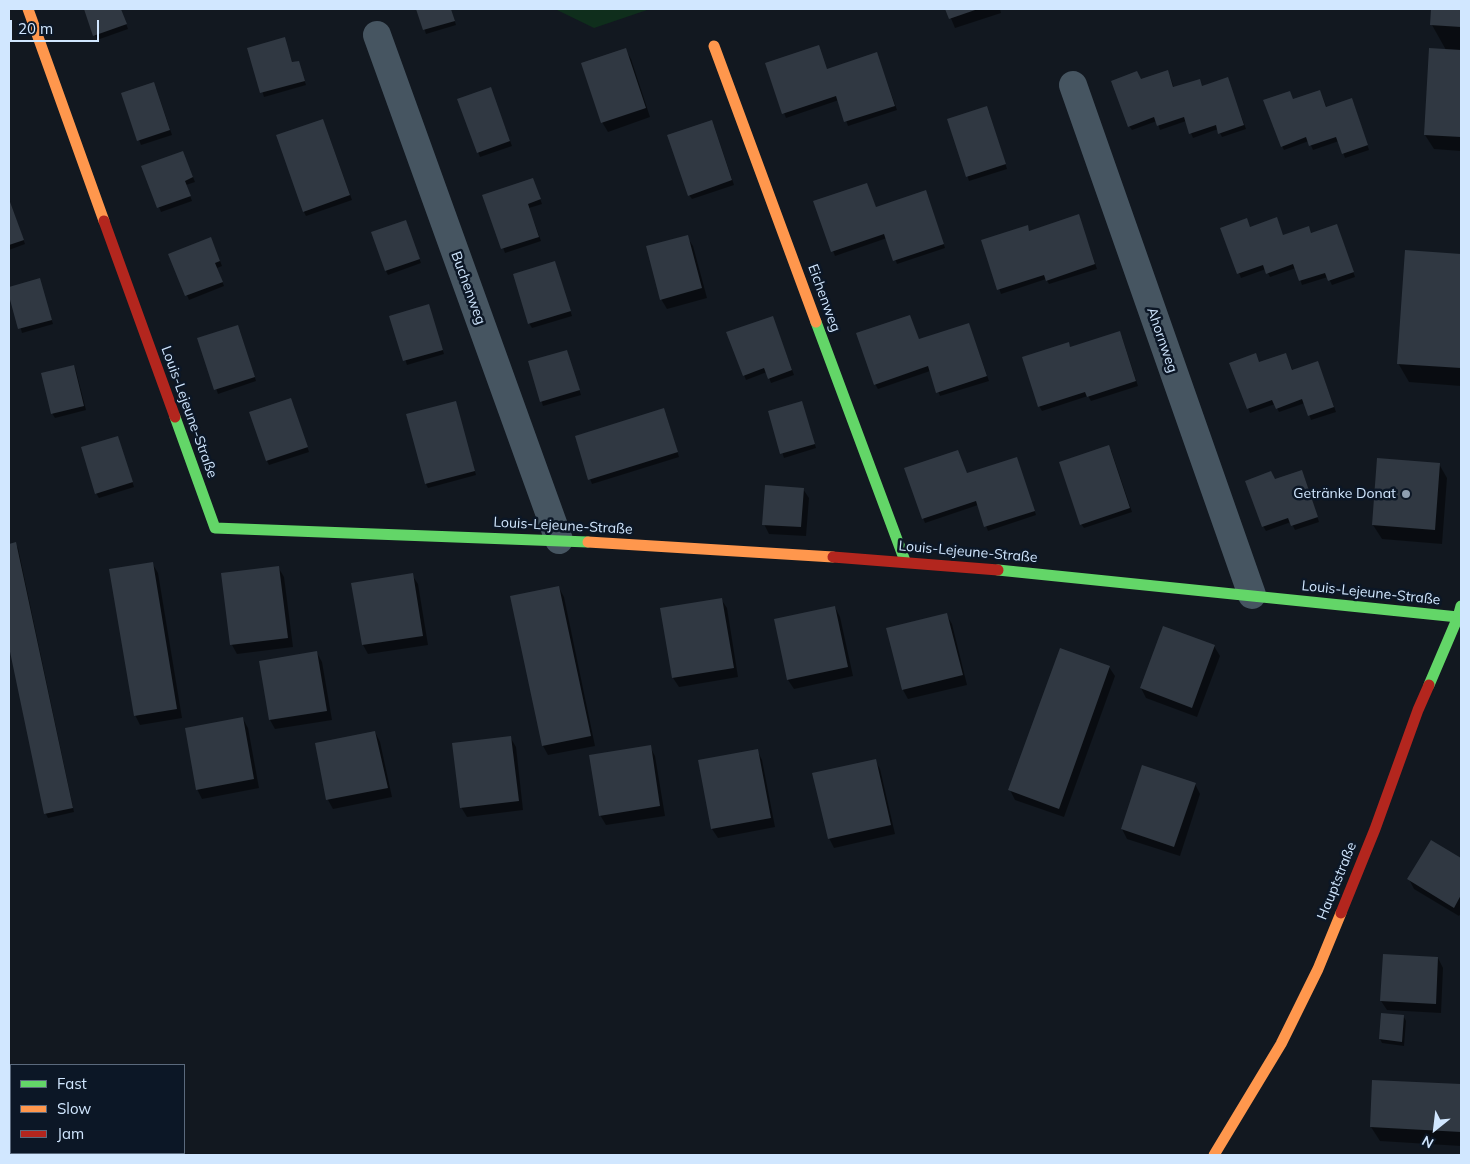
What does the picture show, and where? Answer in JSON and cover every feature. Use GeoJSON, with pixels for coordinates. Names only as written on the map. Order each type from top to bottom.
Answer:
{"type":"FeatureCollection","features":[{"type":"Feature","properties":{"kind":"street","name":"Louis-Lejeune-Straße"},"geometry":{"type":"LineString","coordinates":[[28,9],[215,528],[559,540],[905,561],[1252,595],[1460,612]]}},
{"type":"Feature","properties":{"kind":"street","name":"Buchenweg"},"geometry":{"type":"LineString","coordinates":[[378,35],[559,540]]}},
{"type":"Feature","properties":{"kind":"street","name":"Eichenweg"},"geometry":{"type":"LineString","coordinates":[[714,46],[905,561]]}},
{"type":"Feature","properties":{"kind":"street","name":"Ahornweg"},"geometry":{"type":"LineString","coordinates":[[1073,85],[1252,595]]}},
{"type":"Feature","properties":{"kind":"street","name":"Hauptstraße"},"geometry":{"type":"LineString","coordinates":[[1214,1155],[1281,1044],[1318,969],[1375,829],[1418,710],[1460,612]]}},
{"type":"Feature","properties":{"kind":"green space"},"geometry":{"type":"Polygon","coordinates":[[[555,9],[650,9],[594,28],[555,9]]]}},
{"type":"Feature","properties":{"kind":"building"},"geometry":{"type":"Polygon","coordinates":[[[84,9],[121,9],[127,24],[93,36],[84,9]]]}},
{"type":"Feature","properties":{"kind":"building"},"geometry":{"type":"Polygon","coordinates":[[[416,9],[451,9],[455,21],[423,30],[416,9]]]}},
{"type":"Feature","properties":{"kind":"building"},"geometry":{"type":"Polygon","coordinates":[[[945,9],[978,9],[949,19],[945,9]]]}},
{"type":"Feature","properties":{"kind":"building"},"geometry":{"type":"Polygon","coordinates":[[[1431,9],[1461,9],[1461,27],[1430,25],[1431,9]]]}},
{"type":"Feature","properties":{"kind":"building"},"geometry":{"type":"Polygon","coordinates":[[[285,37],[292,62],[299,61],[305,81],[260,93],[247,48],[285,37]]]}},
{"type":"Feature","properties":{"kind":"building"},"geometry":{"type":"Polygon","coordinates":[[[819,45],[827,69],[877,52],[895,106],[844,122],[836,96],[782,114],[765,63],[819,45]]]}},
{"type":"Feature","properties":{"kind":"building"},"geometry":{"type":"Polygon","coordinates":[[[626,48],[646,108],[601,123],[581,63],[626,48]]]}},
{"type":"Feature","properties":{"kind":"building"},"geometry":{"type":"Polygon","coordinates":[[[1429,48],[1461,50],[1461,137],[1424,135],[1429,48]]]}},
{"type":"Feature","properties":{"kind":"building"},"geometry":{"type":"Polygon","coordinates":[[[1168,70],[1173,87],[1200,79],[1202,86],[1228,77],[1244,125],[1218,134],[1216,125],[1189,134],[1184,117],[1157,126],[1154,117],[1128,127],[1111,81],[1137,71],[1141,79],[1168,70]]]}},
{"type":"Feature","properties":{"kind":"building"},"geometry":{"type":"Polygon","coordinates":[[[154,82],[170,130],[137,141],[121,93],[154,82]]]}},
{"type":"Feature","properties":{"kind":"building"},"geometry":{"type":"Polygon","coordinates":[[[491,87],[510,141],[477,153],[457,99],[491,87]]]}},
{"type":"Feature","properties":{"kind":"building"},"geometry":{"type":"Polygon","coordinates":[[[1320,90],[1326,107],[1352,98],[1368,145],[1342,154],[1336,137],[1309,146],[1306,137],[1281,147],[1263,100],[1290,91],[1293,99],[1320,90]]]}},
{"type":"Feature","properties":{"kind":"building"},"geometry":{"type":"Polygon","coordinates":[[[987,106],[1006,164],[966,177],[947,119],[987,106]]]}},
{"type":"Feature","properties":{"kind":"building"},"geometry":{"type":"Polygon","coordinates":[[[323,119],[350,195],[303,212],[276,135],[323,119]]]}},
{"type":"Feature","properties":{"kind":"building"},"geometry":{"type":"Polygon","coordinates":[[[712,120],[732,180],[688,196],[667,135],[712,120]]]}},
{"type":"Feature","properties":{"kind":"building"},"geometry":{"type":"Polygon","coordinates":[[[183,151],[193,177],[185,181],[191,196],[157,208],[141,166],[183,151]]]}},
{"type":"Feature","properties":{"kind":"building"},"geometry":{"type":"Polygon","coordinates":[[[533,178],[541,199],[528,204],[539,237],[501,249],[482,195],[533,178]]]}},
{"type":"Feature","properties":{"kind":"building"},"geometry":{"type":"Polygon","coordinates":[[[867,183],[876,207],[926,190],[944,244],[893,261],[884,234],[831,252],[813,201],[867,183]]]}},
{"type":"Feature","properties":{"kind":"building"},"geometry":{"type":"Polygon","coordinates":[[[9,199],[24,240],[9,245],[9,199]]]}},
{"type":"Feature","properties":{"kind":"building"},"geometry":{"type":"Polygon","coordinates":[[[1079,214],[1095,264],[1046,281],[1044,275],[997,290],[981,240],[1028,225],[1029,231],[1079,214]]]}},
{"type":"Feature","properties":{"kind":"building"},"geometry":{"type":"Polygon","coordinates":[[[1277,217],[1283,235],[1309,226],[1311,233],[1337,224],[1354,272],[1328,281],[1325,273],[1299,281],[1293,264],[1266,274],[1263,265],[1237,274],[1220,228],[1247,218],[1250,227],[1277,217]]]}},
{"type":"Feature","properties":{"kind":"building"},"geometry":{"type":"Polygon","coordinates":[[[406,220],[420,259],[385,271],[371,232],[406,220]]]}},
{"type":"Feature","properties":{"kind":"building"},"geometry":{"type":"Polygon","coordinates":[[[688,235],[702,288],[660,300],[646,246],[688,235]]]}},
{"type":"Feature","properties":{"kind":"building"},"geometry":{"type":"Polygon","coordinates":[[[211,237],[220,261],[215,263],[223,282],[185,296],[168,254],[211,237]]]}},
{"type":"Feature","properties":{"kind":"building"},"geometry":{"type":"Polygon","coordinates":[[[1405,250],[1461,254],[1461,368],[1397,364],[1405,250]]]}},
{"type":"Feature","properties":{"kind":"building"},"geometry":{"type":"Polygon","coordinates":[[[555,261],[571,311],[528,324],[513,274],[555,261]]]}},
{"type":"Feature","properties":{"kind":"building"},"geometry":{"type":"Polygon","coordinates":[[[40,278],[52,320],[18,329],[9,296],[9,287],[40,278]]]}},
{"type":"Feature","properties":{"kind":"building"},"geometry":{"type":"Polygon","coordinates":[[[429,304],[443,350],[403,361],[389,316],[429,304]]]}},
{"type":"Feature","properties":{"kind":"building"},"geometry":{"type":"Polygon","coordinates":[[[910,315],[919,339],[969,323],[987,376],[936,393],[928,366],[874,385],[856,333],[910,315]]]}},
{"type":"Feature","properties":{"kind":"building"},"geometry":{"type":"Polygon","coordinates":[[[773,316],[792,370],[768,379],[764,368],[743,376],[726,332],[773,316]]]}},
{"type":"Feature","properties":{"kind":"building"},"geometry":{"type":"Polygon","coordinates":[[[238,325],[255,377],[214,390],[197,338],[238,325]]]}},
{"type":"Feature","properties":{"kind":"building"},"geometry":{"type":"Polygon","coordinates":[[[1120,331],[1136,381],[1087,397],[1085,392],[1038,407],[1022,357],[1069,342],[1070,347],[1120,331]]]}},
{"type":"Feature","properties":{"kind":"building"},"geometry":{"type":"Polygon","coordinates":[[[567,350],[580,390],[540,402],[528,361],[567,350]]]}},
{"type":"Feature","properties":{"kind":"building"},"geometry":{"type":"Polygon","coordinates":[[[1256,353],[1259,362],[1286,353],[1292,370],[1318,361],[1334,407],[1308,416],[1302,399],[1276,409],[1272,400],[1247,409],[1229,363],[1256,353]]]}},
{"type":"Feature","properties":{"kind":"building"},"geometry":{"type":"Polygon","coordinates":[[[74,365],[84,406],[51,414],[41,373],[74,365]]]}},
{"type":"Feature","properties":{"kind":"building"},"geometry":{"type":"Polygon","coordinates":[[[291,398],[308,447],[266,461],[249,412],[291,398]]]}},
{"type":"Feature","properties":{"kind":"building"},"geometry":{"type":"Polygon","coordinates":[[[456,401],[475,471],[425,484],[406,414],[456,401]]]}},
{"type":"Feature","properties":{"kind":"building"},"geometry":{"type":"Polygon","coordinates":[[[802,401],[815,444],[780,454],[768,411],[802,401]]]}},
{"type":"Feature","properties":{"kind":"building"},"geometry":{"type":"Polygon","coordinates":[[[664,408],[678,452],[588,480],[575,436],[664,408]]]}},
{"type":"Feature","properties":{"kind":"building"},"geometry":{"type":"Polygon","coordinates":[[[118,436],[133,482],[95,494],[81,447],[118,436]]]}},
{"type":"Feature","properties":{"kind":"building"},"geometry":{"type":"Polygon","coordinates":[[[1109,445],[1130,508],[1080,525],[1059,462],[1109,445]]]}},
{"type":"Feature","properties":{"kind":"building"},"geometry":{"type":"Polygon","coordinates":[[[958,450],[967,473],[1017,457],[1035,511],[984,527],[976,501],[922,519],[904,468],[958,450]]]}},
{"type":"Feature","properties":{"kind":"building","name":"Getränke Donat"},"geometry":{"type":"Polygon","coordinates":[[[1377,458],[1440,463],[1435,530],[1372,525],[1377,458]]]}},
{"type":"Feature","properties":{"kind":"building"},"geometry":{"type":"Polygon","coordinates":[[[1302,470],[1318,517],[1291,526],[1288,518],[1262,527],[1245,481],[1271,471],[1275,479],[1302,470]]]}},
{"type":"Feature","properties":{"kind":"building"},"geometry":{"type":"Polygon","coordinates":[[[765,485],[804,488],[801,527],[762,525],[765,485]]]}},
{"type":"Feature","properties":{"kind":"building"},"geometry":{"type":"Polygon","coordinates":[[[16,542],[73,808],[44,814],[9,647],[9,544],[16,542]]]}},
{"type":"Feature","properties":{"kind":"building"},"geometry":{"type":"Polygon","coordinates":[[[153,562],[177,709],[134,716],[109,569],[153,562]]]}},
{"type":"Feature","properties":{"kind":"building"},"geometry":{"type":"Polygon","coordinates":[[[279,566],[288,638],[230,645],[221,573],[279,566]]]}},
{"type":"Feature","properties":{"kind":"building"},"geometry":{"type":"Polygon","coordinates":[[[413,573],[423,636],[362,645],[351,583],[413,573]]]}},
{"type":"Feature","properties":{"kind":"building"},"geometry":{"type":"Polygon","coordinates":[[[559,586],[591,736],[542,746],[510,596],[559,586]]]}},
{"type":"Feature","properties":{"kind":"building"},"geometry":{"type":"Polygon","coordinates":[[[722,598],[734,668],[672,678],[660,608],[722,598]]]}},
{"type":"Feature","properties":{"kind":"building"},"geometry":{"type":"Polygon","coordinates":[[[835,606],[848,667],[787,680],[774,619],[835,606]]]}},
{"type":"Feature","properties":{"kind":"building"},"geometry":{"type":"Polygon","coordinates":[[[947,613],[963,675],[902,690],[886,628],[947,613]]]}},
{"type":"Feature","properties":{"kind":"building"},"geometry":{"type":"Polygon","coordinates":[[[1163,626],[1215,645],[1192,708],[1140,688],[1163,626]]]}},
{"type":"Feature","properties":{"kind":"building"},"geometry":{"type":"Polygon","coordinates":[[[1060,648],[1110,666],[1059,809],[1008,790],[1060,648]]]}},
{"type":"Feature","properties":{"kind":"building"},"geometry":{"type":"Polygon","coordinates":[[[317,651],[327,711],[269,720],[259,661],[317,651]]]}},
{"type":"Feature","properties":{"kind":"building"},"geometry":{"type":"Polygon","coordinates":[[[243,717],[254,779],[196,790],[185,728],[243,717]]]}},
{"type":"Feature","properties":{"kind":"building"},"geometry":{"type":"Polygon","coordinates":[[[375,731],[388,788],[326,800],[315,743],[375,731]]]}},
{"type":"Feature","properties":{"kind":"building"},"geometry":{"type":"Polygon","coordinates":[[[511,736],[519,801],[460,808],[452,743],[511,736]]]}},
{"type":"Feature","properties":{"kind":"building"},"geometry":{"type":"Polygon","coordinates":[[[651,745],[660,806],[599,816],[589,755],[651,745]]]}},
{"type":"Feature","properties":{"kind":"building"},"geometry":{"type":"Polygon","coordinates":[[[758,749],[771,818],[711,829],[698,760],[758,749]]]}},
{"type":"Feature","properties":{"kind":"building"},"geometry":{"type":"Polygon","coordinates":[[[876,759],[891,825],[828,839],[812,773],[876,759]]]}},
{"type":"Feature","properties":{"kind":"building"},"geometry":{"type":"Polygon","coordinates":[[[1142,765],[1196,783],[1174,847],[1121,829],[1142,765]]]}},
{"type":"Feature","properties":{"kind":"building"},"geometry":{"type":"Polygon","coordinates":[[[1431,840],[1461,858],[1461,895],[1454,908],[1407,879],[1431,840]]]}},
{"type":"Feature","properties":{"kind":"building"},"geometry":{"type":"Polygon","coordinates":[[[1383,954],[1438,957],[1436,1004],[1380,1001],[1383,954]]]}},
{"type":"Feature","properties":{"kind":"building"},"geometry":{"type":"Polygon","coordinates":[[[1381,1013],[1404,1015],[1402,1042],[1379,1039],[1381,1013]]]}},
{"type":"Feature","properties":{"kind":"building"},"geometry":{"type":"Polygon","coordinates":[[[1372,1080],[1461,1084],[1461,1132],[1370,1127],[1372,1080]]]}},
{"type":"Feature","properties":{"kind":"traffic: fast"},"geometry":{"type":"LineString","coordinates":[[816,322],[905,561]]}},
{"type":"Feature","properties":{"kind":"traffic: fast"},"geometry":{"type":"LineString","coordinates":[[175,417],[215,528],[588,542]]}},
{"type":"Feature","properties":{"kind":"traffic: fast"},"geometry":{"type":"LineString","coordinates":[[998,570],[1458,617]]}},
{"type":"Feature","properties":{"kind":"traffic: fast"},"geometry":{"type":"LineString","coordinates":[[1429,685],[1461,606]]}},
{"type":"Feature","properties":{"kind":"traffic: slow"},"geometry":{"type":"LineString","coordinates":[[28,9],[104,221]]}},
{"type":"Feature","properties":{"kind":"traffic: slow"},"geometry":{"type":"LineString","coordinates":[[714,46],[816,322]]}},
{"type":"Feature","properties":{"kind":"traffic: slow"},"geometry":{"type":"LineString","coordinates":[[588,542],[833,557]]}},
{"type":"Feature","properties":{"kind":"traffic: slow"},"geometry":{"type":"LineString","coordinates":[[1214,1155],[1281,1044],[1318,969],[1341,913]]}},
{"type":"Feature","properties":{"kind":"traffic: jam"},"geometry":{"type":"LineString","coordinates":[[104,221],[175,417]]}},
{"type":"Feature","properties":{"kind":"traffic: jam"},"geometry":{"type":"LineString","coordinates":[[833,557],[998,570]]}},
{"type":"Feature","properties":{"kind":"traffic: jam"},"geometry":{"type":"LineString","coordinates":[[1341,913],[1429,685]]}},
{"type":"Feature","properties":{"kind":"place","name":"Getränke Donat"},"geometry":{"type":"Point","coordinates":[1406,494]}}]}
